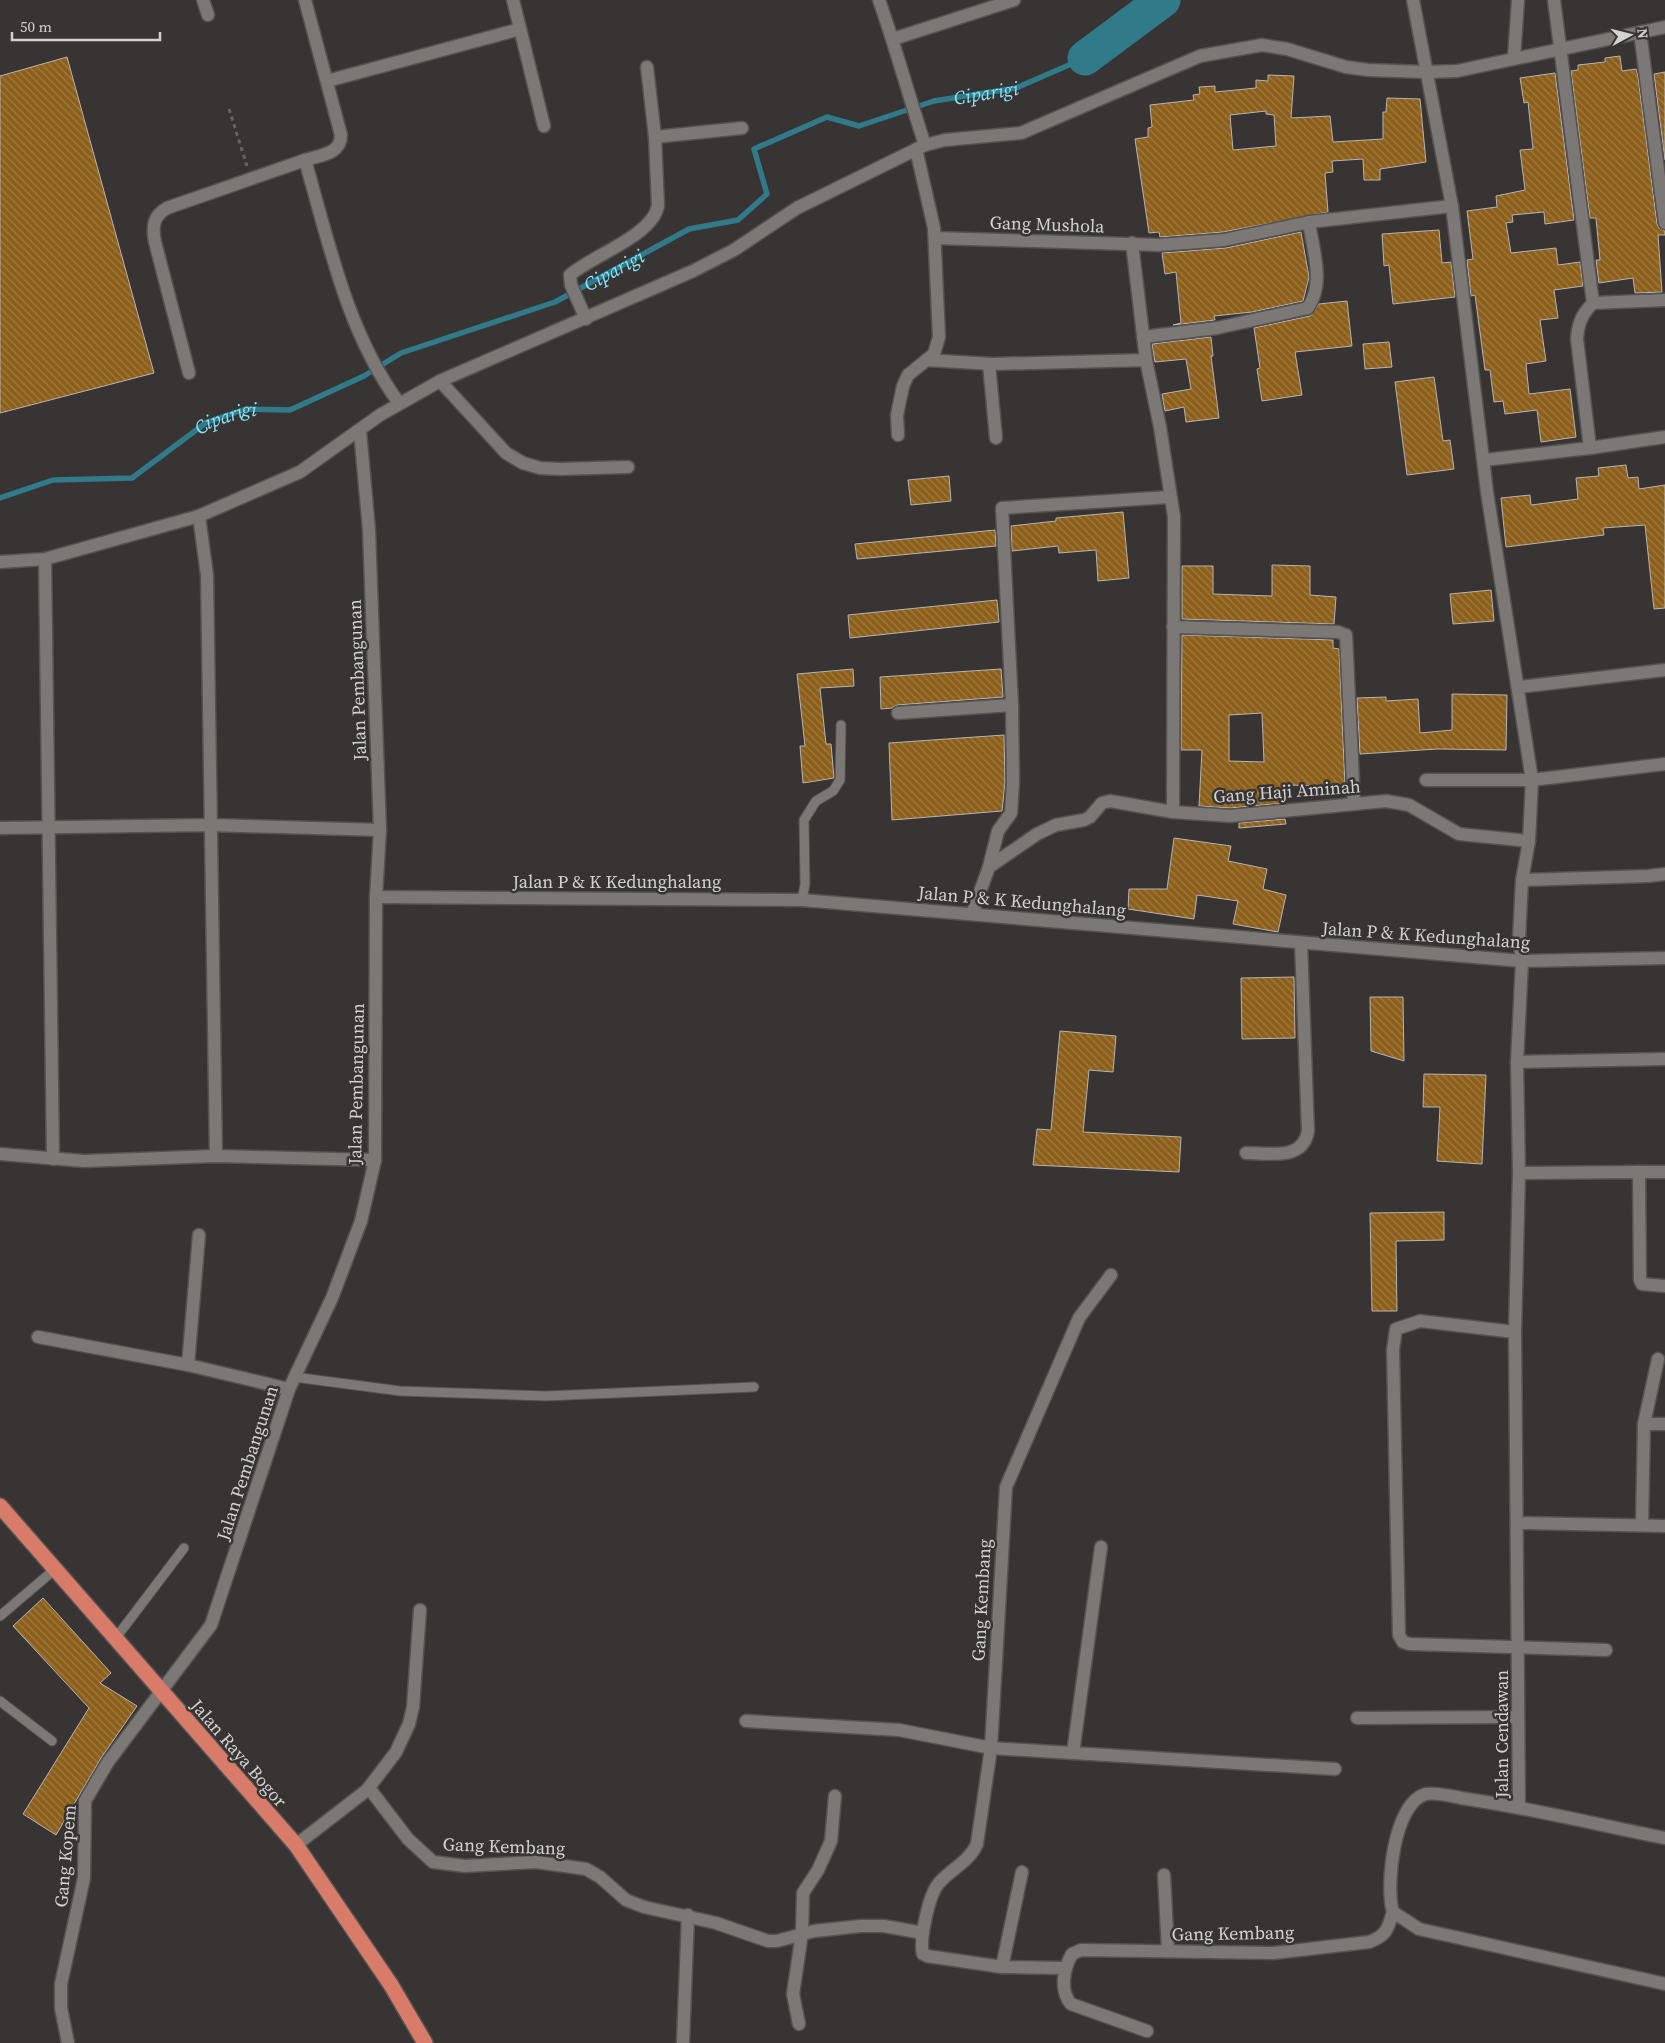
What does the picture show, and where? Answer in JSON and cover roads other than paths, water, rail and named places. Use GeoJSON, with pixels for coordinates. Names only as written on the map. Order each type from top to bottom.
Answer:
{"type":"FeatureCollection","features":[{"type":"Feature","properties":{"kind":"highway","name":"Jalan Raya Bogor"},"geometry":{"type":"LineString","coordinates":[[0,1506],[160,1692],[296,1845],[391,1985],[425,2043]]}},
{"type":"Feature","properties":{"kind":"street"},"geometry":{"type":"LineString","coordinates":[[203,0],[208,15]]}},
{"type":"Feature","properties":{"kind":"street"},"geometry":{"type":"LineString","coordinates":[[190,373],[155,242],[153,225],[160,212],[167,208],[336,150],[341,143],[340,123],[305,0]]}},
{"type":"Feature","properties":{"kind":"street"},"geometry":{"type":"LineString","coordinates":[[513,0],[544,126]]}},
{"type":"Feature","properties":{"kind":"street"},"geometry":{"type":"LineString","coordinates":[[879,0],[893,39],[904,84],[921,132],[921,147],[934,228],[939,337],[934,354],[908,375],[903,386],[897,415],[898,435]]}},
{"type":"Feature","properties":{"kind":"street"},"geometry":{"type":"LineString","coordinates":[[893,39],[1014,0]]}},
{"type":"Feature","properties":{"kind":"street","name":"Jalan Cendawan"},"geometry":{"type":"LineString","coordinates":[[1392,1912],[1388,1895],[1388,1878],[1394,1846],[1404,1817],[1420,1797],[1426,1794],[1438,1795],[1519,1808],[1515,1332],[1519,1173],[1517,1062],[1522,961],[1519,938],[1522,880],[1529,841],[1532,780],[1484,460],[1452,206],[1413,0]]}},
{"type":"Feature","properties":{"kind":"street"},"geometry":{"type":"LineString","coordinates":[[1514,58],[1518,0]]}},
{"type":"Feature","properties":{"kind":"street"},"geometry":{"type":"LineString","coordinates":[[1554,0],[1593,303]]}},
{"type":"Feature","properties":{"kind":"street"},"geometry":{"type":"LineString","coordinates":[[0,562],[45,560],[199,516],[300,472],[380,415],[440,381],[584,314],[701,267],[734,250],[798,208],[921,147],[945,140],[1021,133],[1200,56],[1240,47],[1262,45],[1287,49],[1346,67],[1426,72],[1456,71],[1665,27]]}},
{"type":"Feature","properties":{"kind":"street"},"geometry":{"type":"LineString","coordinates":[[328,80],[520,29]]}},
{"type":"Feature","properties":{"kind":"street"},"geometry":{"type":"LineString","coordinates":[[1640,32],[1665,223]]}},
{"type":"Feature","properties":{"kind":"street"},"geometry":{"type":"LineString","coordinates":[[584,314],[571,285],[570,275],[644,228],[654,219],[658,206],[647,67]]}},
{"type":"Feature","properties":{"kind":"street"},"geometry":{"type":"LineString","coordinates":[[654,137],[742,128]]}},
{"type":"Feature","properties":{"kind":"street"},"geometry":{"type":"LineString","coordinates":[[305,160],[346,301],[380,378],[399,404]]}},
{"type":"Feature","properties":{"kind":"street","name":"Gang Mushola"},"geometry":{"type":"LineString","coordinates":[[934,238],[1159,245],[1224,240],[1309,222],[1452,206]]}},
{"type":"Feature","properties":{"kind":"street"},"geometry":{"type":"LineString","coordinates":[[1143,337],[1216,328],[1308,308],[1316,297],[1318,282],[1309,222]]}},
{"type":"Feature","properties":{"kind":"street"},"geometry":{"type":"LineString","coordinates":[[1132,244],[1146,360],[1160,427],[1174,517],[1173,812]]}},
{"type":"Feature","properties":{"kind":"street"},"geometry":{"type":"LineString","coordinates":[[1590,448],[1577,339],[1578,326],[1583,312],[1593,303],[1665,300]]}},
{"type":"Feature","properties":{"kind":"street"},"geometry":{"type":"LineString","coordinates":[[926,360],[989,364],[1146,360]]}},
{"type":"Feature","properties":{"kind":"street"},"geometry":{"type":"LineString","coordinates":[[989,364],[996,438]]}},
{"type":"Feature","properties":{"kind":"street"},"geometry":{"type":"LineString","coordinates":[[440,381],[506,453],[523,462],[540,468],[628,468]]}},
{"type":"Feature","properties":{"kind":"street","name":"Jalan Pembangunan"},"geometry":{"type":"LineString","coordinates":[[160,1692],[211,1625],[289,1389],[332,1298],[358,1230],[375,1160],[376,897],[380,830],[369,530],[360,431]]}},
{"type":"Feature","properties":{"kind":"street"},"geometry":{"type":"LineString","coordinates":[[1484,460],[1665,437]]}},
{"type":"Feature","properties":{"kind":"street"},"geometry":{"type":"LineString","coordinates":[[972,914],[989,867],[998,831],[1011,813],[1013,782],[1012,705],[1002,508],[1170,496]]}},
{"type":"Feature","properties":{"kind":"street"},"geometry":{"type":"LineString","coordinates":[[199,516],[207,575],[209,825],[216,1156]]}},
{"type":"Feature","properties":{"kind":"street"},"geometry":{"type":"LineString","coordinates":[[45,560],[53,1159]]}},
{"type":"Feature","properties":{"kind":"street"},"geometry":{"type":"LineString","coordinates":[[1173,626],[1338,632],[1346,635],[1354,802]]}},
{"type":"Feature","properties":{"kind":"street"},"geometry":{"type":"LineString","coordinates":[[1519,687],[1665,670]]}},
{"type":"Feature","properties":{"kind":"street"},"geometry":{"type":"LineString","coordinates":[[898,713],[1012,705]]}},
{"type":"Feature","properties":{"kind":"street"},"geometry":{"type":"LineString","coordinates":[[1426,780],[1532,780],[1665,764]]}},
{"type":"Feature","properties":{"kind":"street","name":"Gang Haji Aminah"},"geometry":{"type":"LineString","coordinates":[[989,867],[1037,834],[1056,825],[1084,820],[1106,802],[1173,812],[1230,816],[1354,802],[1386,801],[1401,803],[1459,834],[1529,841]]}},
{"type":"Feature","properties":{"kind":"street"},"geometry":{"type":"LineString","coordinates":[[0,828],[209,825],[380,830]]}},
{"type":"Feature","properties":{"kind":"street"},"geometry":{"type":"LineString","coordinates":[[1522,880],[1665,874]]}},
{"type":"Feature","properties":{"kind":"street","name":"Jalan P & K Kedunghalang"},"geometry":{"type":"LineString","coordinates":[[376,897],[802,900],[1522,961],[1665,958]]}},
{"type":"Feature","properties":{"kind":"street"},"geometry":{"type":"LineString","coordinates":[[1246,1153],[1293,1152],[1301,1148],[1306,1141],[1308,1131],[1301,943]]}},
{"type":"Feature","properties":{"kind":"street"},"geometry":{"type":"LineString","coordinates":[[1517,1062],[1665,1060]]}},
{"type":"Feature","properties":{"kind":"street"},"geometry":{"type":"LineString","coordinates":[[0,1154],[84,1161],[216,1156],[375,1160]]}},
{"type":"Feature","properties":{"kind":"street"},"geometry":{"type":"LineString","coordinates":[[1639,1172],[1640,1280],[1646,1286],[1665,1286]]}},
{"type":"Feature","properties":{"kind":"street"},"geometry":{"type":"LineString","coordinates":[[1519,1173],[1665,1172]]}},
{"type":"Feature","properties":{"kind":"street"},"geometry":{"type":"LineString","coordinates":[[188,1365],[199,1235]]}},
{"type":"Feature","properties":{"kind":"street","name":"Gang Kembang"},"geometry":{"type":"LineString","coordinates":[[1111,1275],[1079,1318],[1006,1487],[991,1748],[977,1844],[972,1854],[938,1884],[933,1892],[922,1933],[922,1954],[1002,1967],[1064,1968],[1072,1954],[1081,1950],[1274,1952],[1369,1942],[1380,1938],[1389,1926],[1392,1912]]}},
{"type":"Feature","properties":{"kind":"street"},"geometry":{"type":"LineString","coordinates":[[1515,1332],[1429,1322],[1412,1322],[1396,1329],[1392,1350],[1399,1635],[1403,1642],[1410,1644],[1606,1650]]}},
{"type":"Feature","properties":{"kind":"street"},"geometry":{"type":"LineString","coordinates":[[38,1337],[188,1365],[289,1389]]}},
{"type":"Feature","properties":{"kind":"street"},"geometry":{"type":"LineString","coordinates":[[1642,1526],[1644,1424],[1658,1360]]}},
{"type":"Feature","properties":{"kind":"street"},"geometry":{"type":"LineString","coordinates":[[1644,1424],[1665,1424]]}},
{"type":"Feature","properties":{"kind":"street"},"geometry":{"type":"LineString","coordinates":[[1518,1523],[1665,1526]]}},
{"type":"Feature","properties":{"kind":"street"},"geometry":{"type":"LineString","coordinates":[[1073,1753],[1101,1547]]}},
{"type":"Feature","properties":{"kind":"street"},"geometry":{"type":"LineString","coordinates":[[296,1845],[355,1797],[367,1790],[396,1752],[410,1724],[413,1707],[420,1610]]}},
{"type":"Feature","properties":{"kind":"street","name":"Gang Kopem"},"geometry":{"type":"LineString","coordinates":[[68,2043],[62,2008],[61,1984],[84,1878],[85,1801],[108,1762],[134,1730],[160,1692]]}},
{"type":"Feature","properties":{"kind":"street"},"geometry":{"type":"LineString","coordinates":[[1357,1718],[1517,1717]]}},
{"type":"Feature","properties":{"kind":"street"},"geometry":{"type":"LineString","coordinates":[[746,1721],[899,1730],[991,1748],[1335,1769]]}},
{"type":"Feature","properties":{"kind":"street","name":"Gang Kembang"},"geometry":{"type":"LineString","coordinates":[[367,1790],[372,1792],[408,1839],[433,1862],[465,1866],[536,1862],[586,1869],[600,1877],[626,1900],[644,1907],[688,1916],[768,1941],[777,1941],[802,1933],[861,1926],[884,1926],[922,1933]]}},
{"type":"Feature","properties":{"kind":"street"},"geometry":{"type":"LineString","coordinates":[[799,2024],[793,1994],[802,1933],[803,1893],[818,1870],[831,1841],[835,1796]]}},
{"type":"Feature","properties":{"kind":"street"},"geometry":{"type":"LineString","coordinates":[[1519,1808],[1665,1838]]}},
{"type":"Feature","properties":{"kind":"street"},"geometry":{"type":"LineString","coordinates":[[1002,1967],[1022,1872]]}},
{"type":"Feature","properties":{"kind":"street"},"geometry":{"type":"LineString","coordinates":[[1164,1875],[1168,1951]]}},
{"type":"Feature","properties":{"kind":"street"},"geometry":{"type":"LineString","coordinates":[[1392,1912],[1419,1929],[1665,1984]]}},
{"type":"Feature","properties":{"kind":"street"},"geometry":{"type":"LineString","coordinates":[[682,2042],[688,1916]]}},
{"type":"Feature","properties":{"kind":"street"},"geometry":{"type":"LineString","coordinates":[[1064,1968],[1066,1998],[1071,2004],[1147,2031]]}},
{"type":"Feature","properties":{"kind":"lane"},"geometry":{"type":"LineString","coordinates":[[802,900],[805,884],[804,820],[816,801],[833,791],[840,780],[841,725]]}},
{"type":"Feature","properties":{"kind":"lane"},"geometry":{"type":"LineString","coordinates":[[294,1377],[400,1392],[546,1396],[754,1387]]}},
{"type":"Feature","properties":{"kind":"lane"},"geometry":{"type":"LineString","coordinates":[[115,1639],[184,1548]]}},
{"type":"Feature","properties":{"kind":"lane"},"geometry":{"type":"LineString","coordinates":[[0,1616],[54,1570]]}},
{"type":"Feature","properties":{"kind":"lane"},"geometry":{"type":"LineString","coordinates":[[0,1701],[52,1740]]}},
{"type":"Feature","properties":{"kind":"waterway","name":"Ciparigi"},"geometry":{"type":"LineString","coordinates":[[1085,58],[1163,0]]}},
{"type":"Feature","properties":{"kind":"waterway","name":"Ciparigi"},"geometry":{"type":"LineString","coordinates":[[0,498],[53,480],[132,478],[207,422],[246,409],[290,410],[364,376],[401,353],[555,302],[689,229],[738,220],[767,194],[754,149],[827,117],[859,126],[934,101],[1016,88],[1085,58]]}}]}
